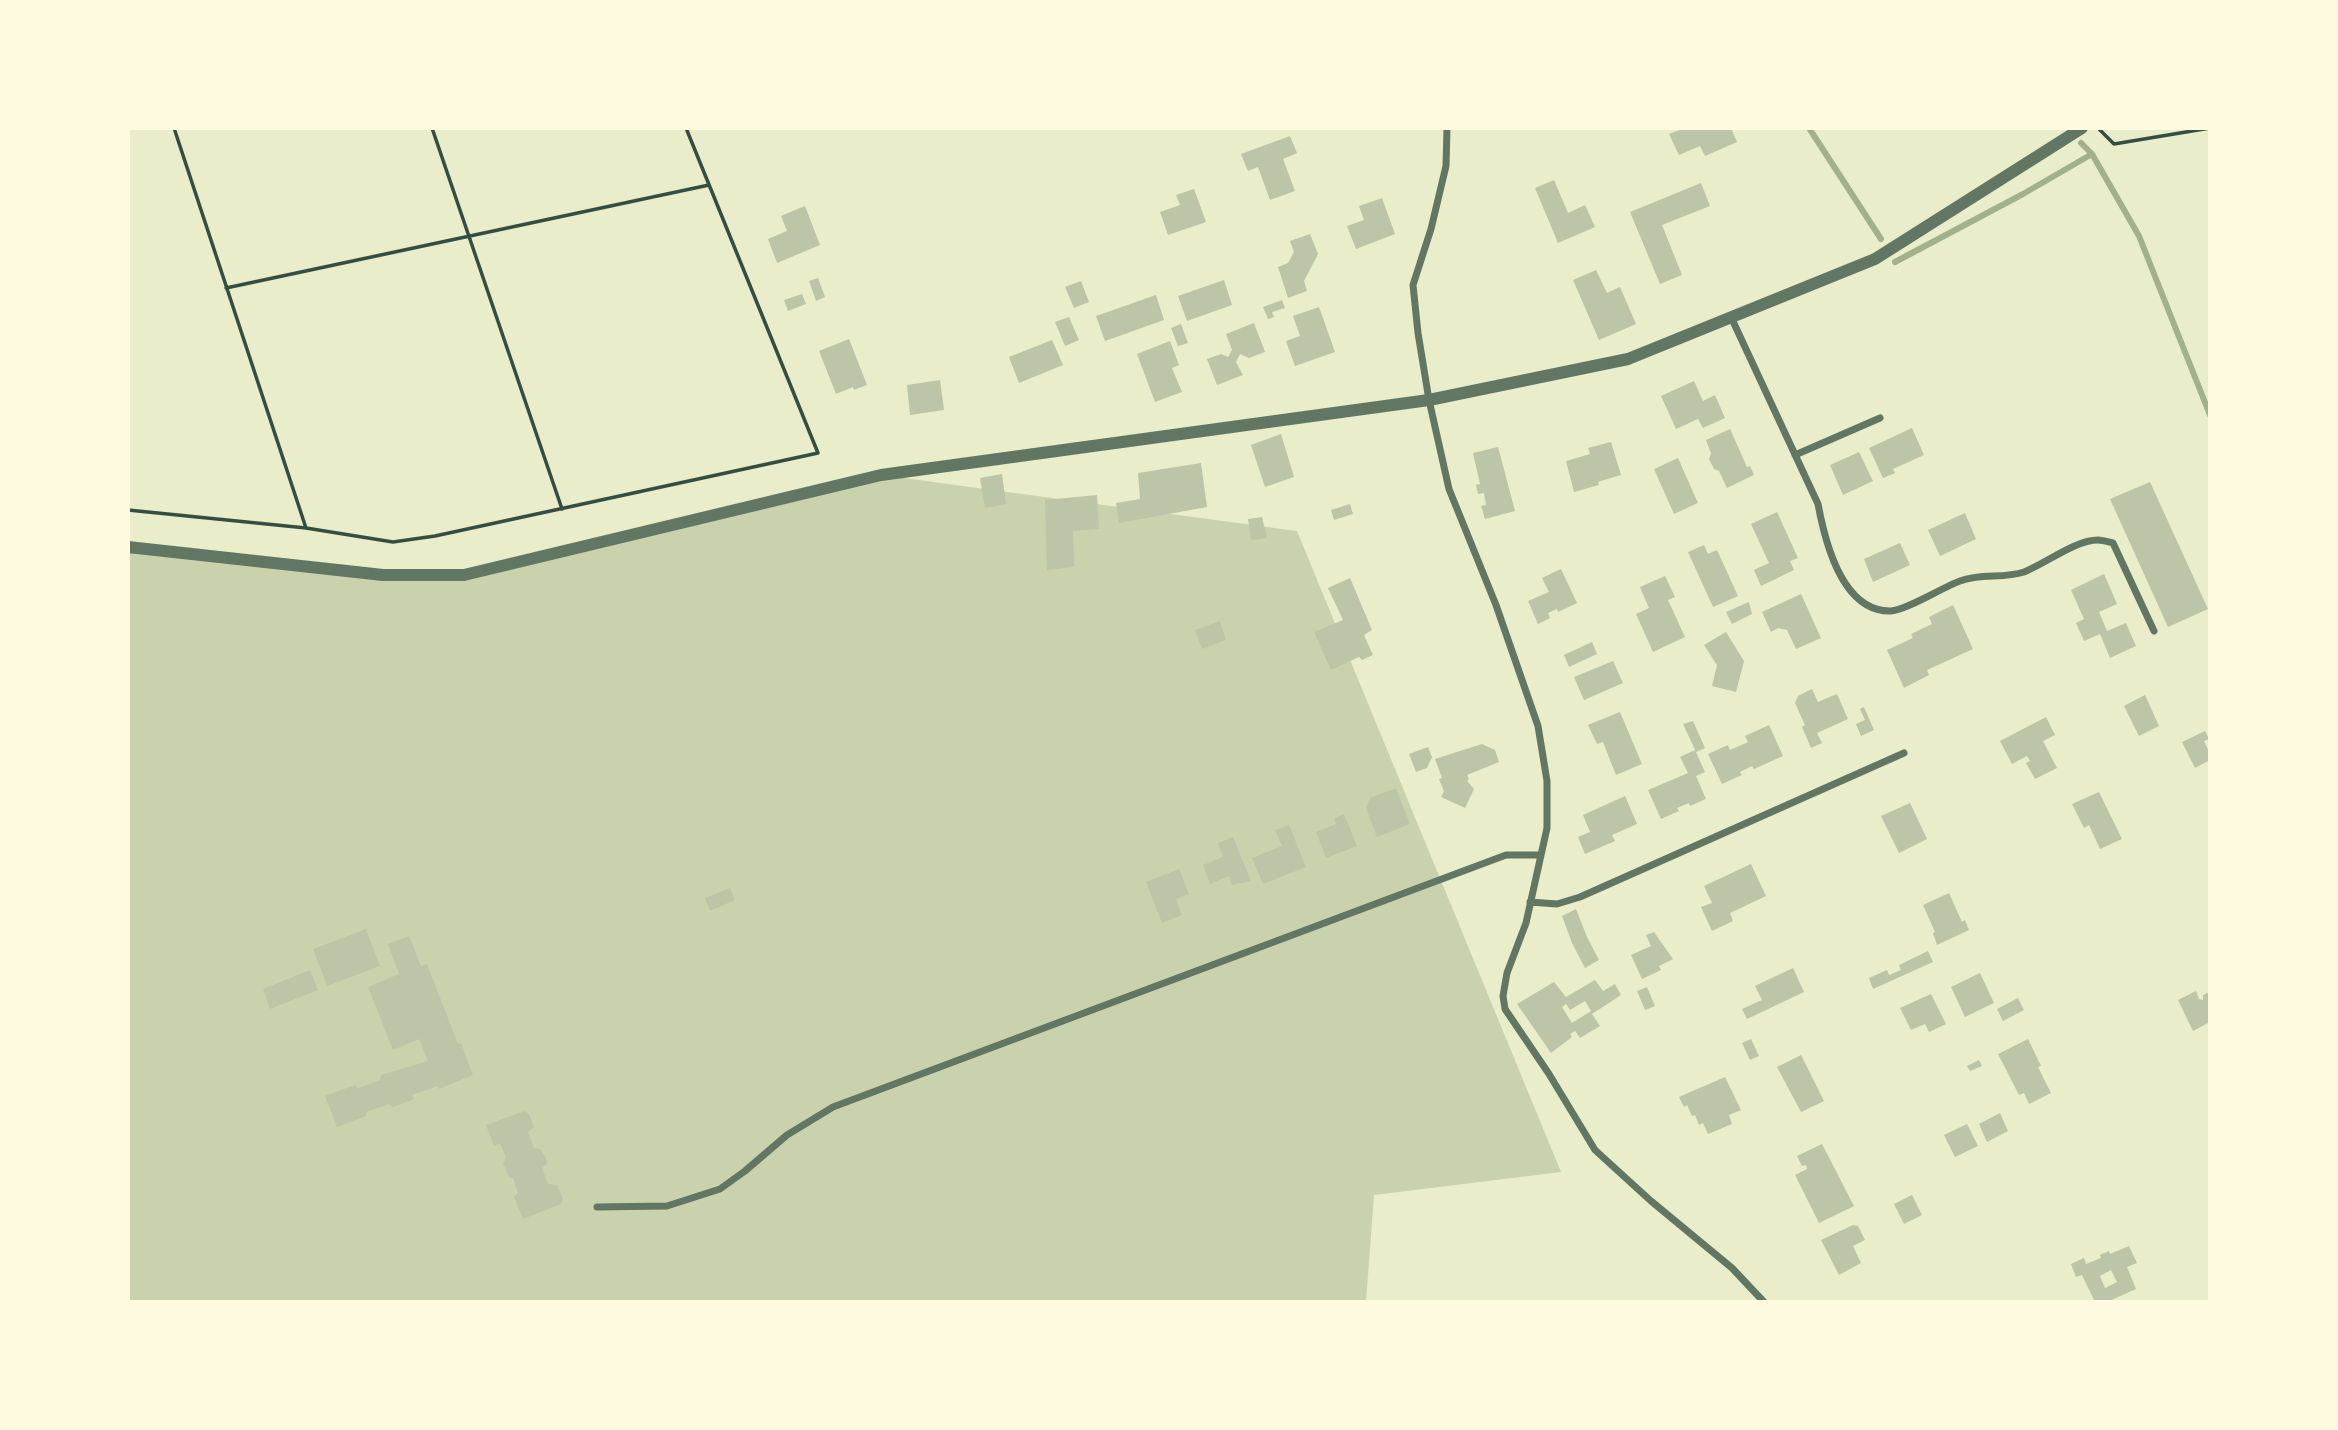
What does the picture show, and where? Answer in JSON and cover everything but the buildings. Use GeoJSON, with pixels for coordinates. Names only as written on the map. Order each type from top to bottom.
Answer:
{"type":"FeatureCollection","features":[{"type":"Feature","properties":{"kind":"street"},"geometry":{"type":"LineString","coordinates":[[1447,128],[1446,166],[1432,229],[1413,285],[1429,400],[1449,489],[1496,606],[1538,726],[1547,781],[1547,828],[1526,923],[1507,973],[1503,996],[1505,1009],[1549,1074],[1595,1150],[1732,1268],[1764,1302]]}},
{"type":"Feature","properties":{"kind":"street"},"geometry":{"type":"LineString","coordinates":[[128,547],[383,575],[464,575],[881,475],[1429,400],[1628,359],[1875,259],[2081,128]]}},
{"type":"Feature","properties":{"kind":"street"},"geometry":{"type":"LineString","coordinates":[[1731,317],[1818,504],[1824,536],[1844,583],[1858,599],[1874,608],[1893,611],[1960,580],[2024,572],[2075,547],[2096,540],[2113,543],[2154,631]]}},
{"type":"Feature","properties":{"kind":"street"},"geometry":{"type":"LineString","coordinates":[[1795,455],[1880,418]]}},
{"type":"Feature","properties":{"kind":"street"},"geometry":{"type":"LineString","coordinates":[[1530,902],[1557,904],[1580,897],[1904,753]]}},
{"type":"Feature","properties":{"kind":"street"},"geometry":{"type":"LineString","coordinates":[[597,1207],[667,1206],[720,1189],[787,1135],[833,1107],[1506,855],[1541,855]]}},
{"type":"Feature","properties":{"kind":"path"},"geometry":{"type":"LineString","coordinates":[[174,128],[306,528]]}},
{"type":"Feature","properties":{"kind":"path"},"geometry":{"type":"LineString","coordinates":[[432,128],[562,509]]}},
{"type":"Feature","properties":{"kind":"path"},"geometry":{"type":"LineString","coordinates":[[128,510],[306,528],[393,542],[435,537],[818,453],[685,128]]}},
{"type":"Feature","properties":{"kind":"path"},"geometry":{"type":"LineString","coordinates":[[2098,128],[2114,144],[2210,128]]}},
{"type":"Feature","properties":{"kind":"path"},"geometry":{"type":"LineString","coordinates":[[226,288],[709,186]]}},
{"type":"Feature","properties":{"kind":"green space"},"geometry":{"type":"Polygon","coordinates":[[[881,475],[1297,531],[1561,1172],[1374,1195],[1366,1302],[128,1302],[128,547],[383,575],[464,575],[881,475]]]}},
{"type":"Feature","properties":{"kind":"waterway"},"geometry":{"type":"LineString","coordinates":[[1809,128],[1881,239]]}},
{"type":"Feature","properties":{"kind":"waterway"},"geometry":{"type":"LineString","coordinates":[[2081,143],[2092,154],[2139,236],[2210,415]]}},
{"type":"Feature","properties":{"kind":"waterway"},"geometry":{"type":"LineString","coordinates":[[1895,262],[2092,154]]}}]}
